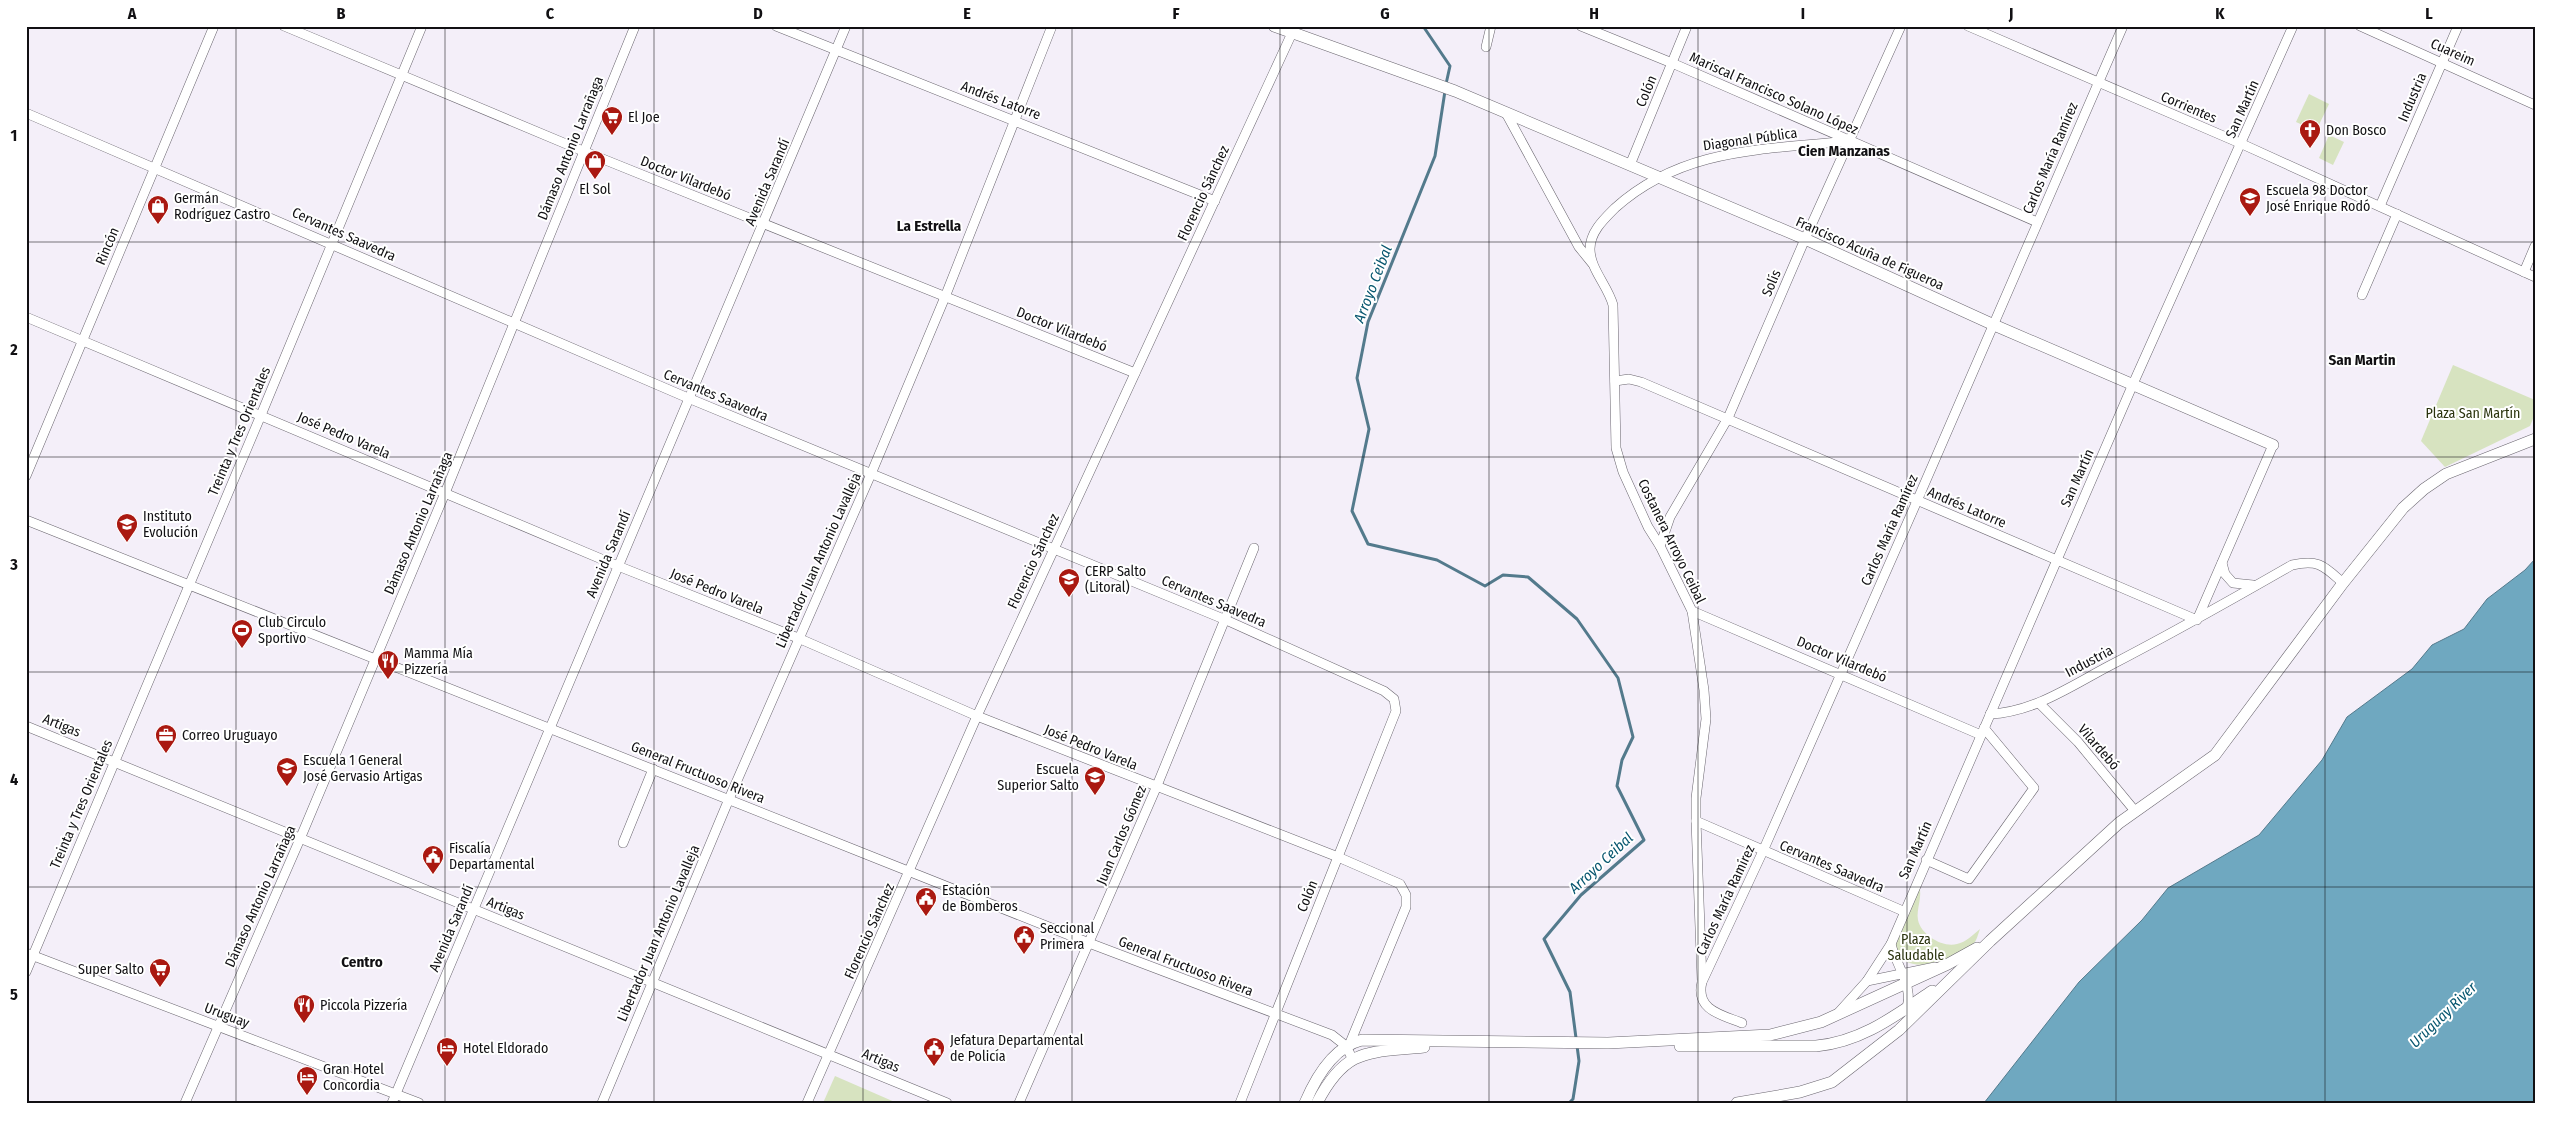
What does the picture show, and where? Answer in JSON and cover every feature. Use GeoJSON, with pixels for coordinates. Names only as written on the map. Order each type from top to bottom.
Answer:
{"type":"FeatureCollection","features":[{"type":"Feature","properties":{"kind":"street","name":"Rincón"},"geometry":{"type":"LineString","coordinates":[[26,476],[214,26]]}},
{"type":"Feature","properties":{"kind":"street","name":"Doctor Vilardebó"},"geometry":{"type":"LineString","coordinates":[[284,26],[583,152],[1135,374]]}},
{"type":"Feature","properties":{"kind":"street","name":"Treinta y Tres Orientales"},"geometry":{"type":"LineString","coordinates":[[26,972],[30,955],[261,415],[422,26]]}},
{"type":"Feature","properties":{"kind":"street","name":"Dámaso Antonio Larrañaga"},"geometry":{"type":"LineString","coordinates":[[185,1103],[300,839],[446,493],[635,26]]}},
{"type":"Feature","properties":{"kind":"street","name":"Andrés Latorre"},"geometry":{"type":"LineString","coordinates":[[776,26],[1215,201]]}},
{"type":"Feature","properties":{"kind":"street","name":"Avenida Sarandí"},"geometry":{"type":"LineString","coordinates":[[394,1098],[846,26]]}},
{"type":"Feature","properties":{"kind":"street","name":"Libertador Juan Antonio Lavalleja"},"geometry":{"type":"LineString","coordinates":[[602,1103],[729,799],[946,297],[1052,26]]}},
{"type":"Feature","properties":{"kind":"street","name":"Francisco Acuña de Figueroa"},"geometry":{"type":"LineString","coordinates":[[1274,26],[1455,91],[1805,239],[1994,325],[2272,445]]}},
{"type":"Feature","properties":{"kind":"street"},"geometry":{"type":"LineString","coordinates":[[1486,47],[1491,26]]}},
{"type":"Feature","properties":{"kind":"street","name":"Mariscal Francisco Solano López"},"geometry":{"type":"LineString","coordinates":[[1581,26],[1672,63],[2037,222]]}},
{"type":"Feature","properties":{"kind":"street","name":"Colón"},"geometry":{"type":"LineString","coordinates":[[1630,165],[1687,26]]}},
{"type":"Feature","properties":{"kind":"street","name":"Solís"},"geometry":{"type":"LineString","coordinates":[[1660,546],[1670,517],[1728,418],[1805,239],[1901,26]]}},
{"type":"Feature","properties":{"kind":"street","name":"Corrientes"},"geometry":{"type":"LineString","coordinates":[[1968,26],[2242,144],[2535,277]]}},
{"type":"Feature","properties":{"kind":"street","name":"Carlos María Ramírez"},"geometry":{"type":"LineString","coordinates":[[1702,982],[1763,851],[2123,26]]}},
{"type":"Feature","properties":{"kind":"street","name":"San Martín"},"geometry":{"type":"LineString","coordinates":[[1835,1016],[1867,981],[1890,944],[2133,384],[2242,144],[2293,26]]}},
{"type":"Feature","properties":{"kind":"street","name":"Cuareim"},"geometry":{"type":"LineString","coordinates":[[2360,26],[2535,105]]}},
{"type":"Feature","properties":{"kind":"street","name":"Industria"},"geometry":{"type":"LineString","coordinates":[[2380,206],[2458,26]]}},
{"type":"Feature","properties":{"kind":"street","name":"Florencio Sánchez"},"geometry":{"type":"LineString","coordinates":[[807,1103],[977,716],[1292,33]]}},
{"type":"Feature","properties":{"kind":"street","name":"Cervantes Saavedra"},"geometry":{"type":"LineString","coordinates":[[26,113],[688,398],[1226,620],[1384,691],[1394,699]]}},
{"type":"Feature","properties":{"kind":"street"},"geometry":{"type":"LineString","coordinates":[[1506,113],[1579,247],[1594,265]]}},
{"type":"Feature","properties":{"kind":"street","name":"Diagonal Pública"},"geometry":{"type":"LineString","coordinates":[[1658,178],[1690,162],[1728,154],[1849,140]]}},
{"type":"Feature","properties":{"kind":"street","name":"Costanera Arroyo Ceibal"},"geometry":{"type":"LineString","coordinates":[[1658,178],[1626,198],[1605,218],[1592,236],[1590,250],[1594,265],[1609,291],[1612,305],[1616,448],[1623,472],[1644,519],[1660,546],[1692,611],[1703,680],[1706,719],[1696,798],[1702,982]]}},
{"type":"Feature","properties":{"kind":"street"},"geometry":{"type":"LineString","coordinates":[[2362,295],[2397,214]]}},
{"type":"Feature","properties":{"kind":"street"},"geometry":{"type":"LineString","coordinates":[[2524,272],[2535,246]]}},
{"type":"Feature","properties":{"kind":"street","name":"José Pedro Varela"},"geometry":{"type":"LineString","coordinates":[[26,317],[618,566],[798,638],[977,716],[1156,788],[1338,857],[1400,884],[1406,895],[1406,907],[1364,1010],[1353,1043]]}},
{"type":"Feature","properties":{"kind":"street","name":"Andrés Latorre"},"geometry":{"type":"LineString","coordinates":[[1615,381],[1629,379],[1642,382],[2197,620]]}},
{"type":"Feature","properties":{"kind":"street"},"geometry":{"type":"LineString","coordinates":[[1737,1103],[1800,1092],[1832,1082],[1899,1030],[1990,941],[2135,811],[2215,755],[2343,583],[2403,508],[2424,489],[2446,474],[2535,439]]}},
{"type":"Feature","properties":{"kind":"street"},"geometry":{"type":"LineString","coordinates":[[2197,620],[2272,445]]}},
{"type":"Feature","properties":{"kind":"street","name":"General Fructuoso Rivera"},"geometry":{"type":"LineString","coordinates":[[26,520],[1089,943],[1353,1043]]}},
{"type":"Feature","properties":{"kind":"street","name":"Juan Carlos Gómez"},"geometry":{"type":"LineString","coordinates":[[1019,1103],[1156,788],[1254,548]]}},
{"type":"Feature","properties":{"kind":"street","name":"Industria"},"geometry":{"type":"LineString","coordinates":[[1990,714],[2009,713],[2039,703],[2197,620],[2292,564],[2309,561],[2323,565],[2343,583]]}},
{"type":"Feature","properties":{"kind":"street"},"geometry":{"type":"LineString","coordinates":[[2222,563],[2224,574],[2233,583],[2244,586],[2256,585]]}},
{"type":"Feature","properties":{"kind":"street","name":"Doctor Vilardebó"},"geometry":{"type":"LineString","coordinates":[[1692,611],[1983,731]]}},
{"type":"Feature","properties":{"kind":"street","name":"Colón"},"geometry":{"type":"LineString","coordinates":[[1240,1103],[1396,712],[1394,699]]}},
{"type":"Feature","properties":{"kind":"street","name":"Vilardebó"},"geometry":{"type":"LineString","coordinates":[[2039,703],[2078,742],[2135,811]]}},
{"type":"Feature","properties":{"kind":"street","name":"Artigas"},"geometry":{"type":"LineString","coordinates":[[26,726],[947,1103]]}},
{"type":"Feature","properties":{"kind":"street"},"geometry":{"type":"LineString","coordinates":[[1926,860],[1969,879],[2034,788],[1983,731]]}},
{"type":"Feature","properties":{"kind":"street"},"geometry":{"type":"LineString","coordinates":[[623,843],[653,769]]}},
{"type":"Feature","properties":{"kind":"street","name":"Cervantes Saavedra"},"geometry":{"type":"LineString","coordinates":[[1696,821],[1903,911]]}},
{"type":"Feature","properties":{"kind":"street"},"geometry":{"type":"LineString","coordinates":[[1867,981],[1904,977],[1948,964],[1990,941]]}},
{"type":"Feature","properties":{"kind":"street"},"geometry":{"type":"LineString","coordinates":[[1890,944],[1894,958],[1904,977],[1907,1007],[1899,1030]]}},
{"type":"Feature","properties":{"kind":"street","name":"Uruguay"},"geometry":{"type":"LineString","coordinates":[[30,955],[218,1027],[394,1098],[419,1103]]}},
{"type":"Feature","properties":{"kind":"street"},"geometry":{"type":"LineString","coordinates":[[1631,1042],[1659,1046],[1816,1046],[1836,1044],[1854,1039],[1874,1029],[1956,976]]}},
{"type":"Feature","properties":{"kind":"street"},"geometry":{"type":"LineString","coordinates":[[1306,1103],[1318,1076],[1353,1043],[1608,1043],[1770,1034],[1795,1030],[1835,1016],[1904,977]]}},
{"type":"Feature","properties":{"kind":"street"},"geometry":{"type":"LineString","coordinates":[[1702,982],[1701,998],[1707,1008],[1742,1023]]}},
{"type":"Feature","properties":{"kind":"street"},"geometry":{"type":"LineString","coordinates":[[1317,1103],[1329,1083],[1352,1058],[1365,1053],[1476,1042]]}},
{"type":"Feature","properties":{"kind":"street"},"geometry":{"type":"LineString","coordinates":[[1352,1058],[1353,1043]]}},
{"type":"Feature","properties":{"kind":"green space"},"geometry":{"type":"Polygon","coordinates":[[[2309,94],[2329,104],[2316,131],[2296,122],[2309,94]]]}},
{"type":"Feature","properties":{"kind":"green space"},"geometry":{"type":"Polygon","coordinates":[[[2329,135],[2344,142],[2333,165],[2319,158],[2329,135]]]}},
{"type":"Feature","properties":{"kind":"green space","name":"Plaza San Martín"},"geometry":{"type":"Polygon","coordinates":[[[2453,365],[2535,400],[2535,414],[2530,426],[2445,467],[2421,441],[2453,365]]]}},
{"type":"Feature","properties":{"kind":"green space","name":"Plaza Saludable"},"geometry":{"type":"Polygon","coordinates":[[[1919,886],[1918,920],[1923,931],[1939,942],[1951,945],[1963,942],[1980,929],[1977,939],[1967,949],[1957,955],[1932,964],[1920,965],[1909,963],[1900,957],[1896,941],[1919,886]]]}},
{"type":"Feature","properties":{"kind":"green space"},"geometry":{"type":"Polygon","coordinates":[[[835,1076],[897,1103],[823,1103],[835,1076]]]}},
{"type":"Feature","properties":{"kind":"water","name":"Uruguay River"},"geometry":{"type":"Polygon","coordinates":[[[2535,559],[2535,1103],[1984,1103],[2079,982],[2142,920],[2168,888],[2259,835],[2322,760],[2347,717],[2412,669],[2432,645],[2464,629],[2487,599],[2525,570],[2535,559]]]}},
{"type":"Feature","properties":{"kind":"waterway","name":"Arroyo Ceibal"},"geometry":{"type":"LineString","coordinates":[[1423,26],[1450,66],[1446,84]]}},
{"type":"Feature","properties":{"kind":"waterway","name":"Arroyo Ceibal"},"geometry":{"type":"LineString","coordinates":[[1445,91],[1435,156],[1368,322],[1357,378],[1369,429],[1352,511],[1368,544],[1437,560],[1485,586],[1503,575],[1528,577],[1577,619],[1618,678],[1633,737],[1622,760],[1617,786],[1644,840],[1581,895],[1544,939],[1570,992],[1579,1061],[1573,1099],[1569,1103]]}},
{"type":"Feature","properties":{"kind":"place","name":"El Joe"},"geometry":{"type":"Point","coordinates":[612,136]}},
{"type":"Feature","properties":{"kind":"place","name":"Don Bosco"},"geometry":{"type":"Point","coordinates":[2310,149]}},
{"type":"Feature","properties":{"kind":"place","name":"El Sol"},"geometry":{"type":"Point","coordinates":[595,180]}},
{"type":"Feature","properties":{"kind":"place","name":"Escuela 98 Doctor José Enrique Rodó"},"geometry":{"type":"Point","coordinates":[2250,217]}},
{"type":"Feature","properties":{"kind":"place","name":"Germán Rodríguez Castro"},"geometry":{"type":"Point","coordinates":[158,225]}},
{"type":"Feature","properties":{"kind":"place","name":"Instituto Evolución"},"geometry":{"type":"Point","coordinates":[127,543]}},
{"type":"Feature","properties":{"kind":"place","name":"CERP Salto (Litoral)"},"geometry":{"type":"Point","coordinates":[1069,598]}},
{"type":"Feature","properties":{"kind":"place","name":"Club Circulo Sportivo"},"geometry":{"type":"Point","coordinates":[242,649]}},
{"type":"Feature","properties":{"kind":"place","name":"Mamma Mía Pizzería"},"geometry":{"type":"Point","coordinates":[388,680]}},
{"type":"Feature","properties":{"kind":"place","name":"Correo Uruguayo"},"geometry":{"type":"Point","coordinates":[166,754]}},
{"type":"Feature","properties":{"kind":"place","name":"Escuela 1 General José Gervasio Artigas"},"geometry":{"type":"Point","coordinates":[287,787]}},
{"type":"Feature","properties":{"kind":"place","name":"Escuela Superior Salto"},"geometry":{"type":"Point","coordinates":[1095,796]}},
{"type":"Feature","properties":{"kind":"place","name":"Fiscalía Departamental"},"geometry":{"type":"Point","coordinates":[433,875]}},
{"type":"Feature","properties":{"kind":"place","name":"Estación de Bomberos"},"geometry":{"type":"Point","coordinates":[926,917]}},
{"type":"Feature","properties":{"kind":"place","name":"Seccional Primera"},"geometry":{"type":"Point","coordinates":[1024,955]}},
{"type":"Feature","properties":{"kind":"place","name":"Super Salto"},"geometry":{"type":"Point","coordinates":[160,988]}},
{"type":"Feature","properties":{"kind":"place","name":"Piccola Pizzería"},"geometry":{"type":"Point","coordinates":[304,1024]}},
{"type":"Feature","properties":{"kind":"place","name":"Hotel Eldorado"},"geometry":{"type":"Point","coordinates":[447,1067]}},
{"type":"Feature","properties":{"kind":"place","name":"Jefatura Departamental de Policía"},"geometry":{"type":"Point","coordinates":[934,1067]}},
{"type":"Feature","properties":{"kind":"place","name":"Gran Hotel Concordia"},"geometry":{"type":"Point","coordinates":[307,1096]}},
{"type":"Feature","properties":{"kind":"district","name":"Cien Manzanas"},"geometry":{"type":"Point","coordinates":[1844,151]}},
{"type":"Feature","properties":{"kind":"district","name":"La Estrella"},"geometry":{"type":"Point","coordinates":[929,226]}},
{"type":"Feature","properties":{"kind":"district","name":"San Martin"},"geometry":{"type":"Point","coordinates":[2362,360]}},
{"type":"Feature","properties":{"kind":"district","name":"Centro"},"geometry":{"type":"Point","coordinates":[362,962]}}]}
